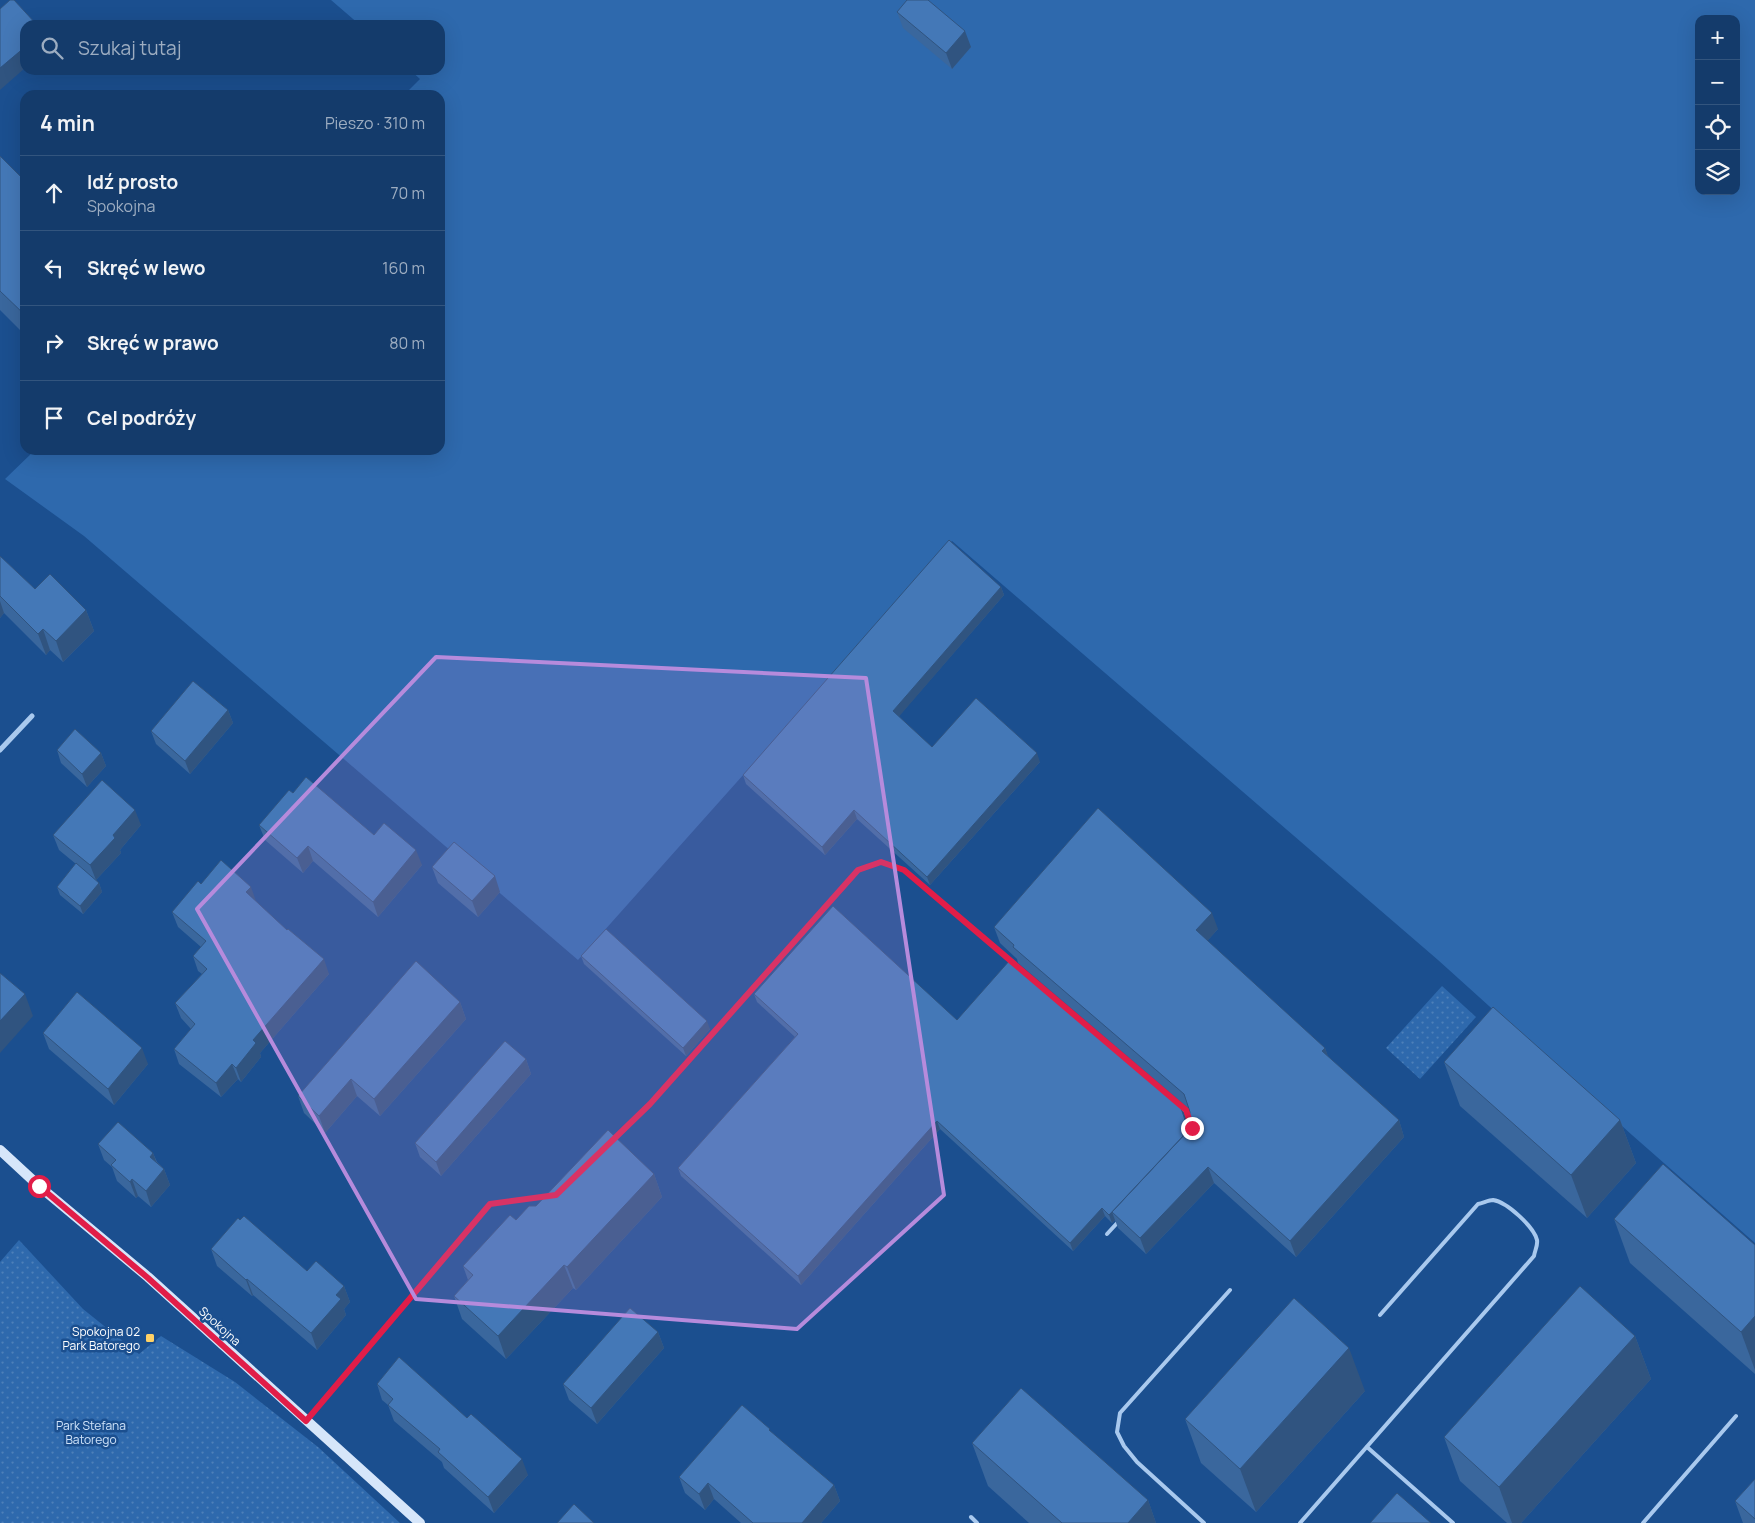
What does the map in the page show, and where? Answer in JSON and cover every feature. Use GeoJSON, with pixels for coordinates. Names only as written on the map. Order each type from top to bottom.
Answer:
{"type":"FeatureCollection","features":[{"type":"Feature","properties":{"kind":"street"},"geometry":{"type":"LineString","coordinates":[[0,750],[32,716]]}},
{"type":"Feature","properties":{"kind":"street","name":"Spokojna"},"geometry":{"type":"LineString","coordinates":[[0,1150],[39,1186],[148,1278],[420,1523]]}},
{"type":"Feature","properties":{"kind":"lane"},"geometry":{"type":"LineString","coordinates":[[610,1143],[650,1104],[858,870],[881,862],[904,870],[1015,965]]}},
{"type":"Feature","properties":{"kind":"lane"},"geometry":{"type":"LineString","coordinates":[[1171,1098],[1186,1110],[1192,1128]]}},
{"type":"Feature","properties":{"kind":"lane"},"geometry":{"type":"LineString","coordinates":[[306,1421],[490,1204],[556,1195]]}},
{"type":"Feature","properties":{"kind":"lane"},"geometry":{"type":"LineString","coordinates":[[1300,1523],[1534,1256],[1538,1243],[1534,1231],[1502,1203],[1492,1200],[1478,1204],[1380,1315]]}},
{"type":"Feature","properties":{"kind":"lane"},"geometry":{"type":"LineString","coordinates":[[1107,1234],[1120,1220]]}},
{"type":"Feature","properties":{"kind":"lane"},"geometry":{"type":"LineString","coordinates":[[1204,1523],[1137,1462],[1124,1446],[1117,1432],[1120,1413],[1230,1290]]}},
{"type":"Feature","properties":{"kind":"lane"},"geometry":{"type":"LineString","coordinates":[[1643,1523],[1736,1416]]}},
{"type":"Feature","properties":{"kind":"lane"},"geometry":{"type":"LineString","coordinates":[[1367,1447],[1452,1523]]}},
{"type":"Feature","properties":{"kind":"lane"},"geometry":{"type":"LineString","coordinates":[[971,1517],[977,1523]]}},
{"type":"Feature","properties":{"kind":"highlighted area"},"geometry":{"type":"Polygon","coordinates":[[[436,657],[866,678],[944,1195],[797,1329],[416,1299],[197,909],[436,657]]]}},
{"type":"Feature","properties":{"kind":"green space"},"geometry":{"type":"Polygon","coordinates":[[[331,0],[1755,0],[1755,1243],[1438,960],[952,541],[578,960],[84,536],[5,479],[30,455],[445,455],[445,90],[409,90],[420,79],[416,75],[445,75],[445,20],[354,20],[331,0]]]}},
{"type":"Feature","properties":{"kind":"green space"},"geometry":{"type":"Polygon","coordinates":[[[1442,986],[1476,1017],[1420,1079],[1386,1048],[1442,986]]]}},
{"type":"Feature","properties":{"kind":"green space","name":"Park Stefana Batorego"},"geometry":{"type":"Polygon","coordinates":[[[19,1240],[83,1309],[139,1354],[161,1336],[235,1382],[318,1447],[400,1523],[0,1523],[0,1262],[19,1240]]]}},
{"type":"Feature","properties":{"kind":"building"},"geometry":{"type":"Polygon","coordinates":[[[10,0],[14,0],[32,20],[20,20],[20,51],[0,68],[0,9],[10,0]]]}},
{"type":"Feature","properties":{"kind":"building"},"geometry":{"type":"Polygon","coordinates":[[[907,0],[928,0],[965,31],[946,53],[897,12],[907,0]]]}},
{"type":"Feature","properties":{"kind":"building"},"geometry":{"type":"Polygon","coordinates":[[[0,156],[20,176],[20,310],[0,291],[0,156]]]}},
{"type":"Feature","properties":{"kind":"building"},"geometry":{"type":"Polygon","coordinates":[[[949,540],[1001,587],[893,711],[932,747],[976,698],[1037,753],[927,877],[854,810],[822,847],[743,775],[949,540]]]}},
{"type":"Feature","properties":{"kind":"building"},"geometry":{"type":"Polygon","coordinates":[[[0,556],[35,589],[50,574],[86,610],[56,641],[43,629],[38,634],[0,596],[0,556]]]}},
{"type":"Feature","properties":{"kind":"building"},"geometry":{"type":"Polygon","coordinates":[[[193,681],[228,710],[185,761],[151,731],[193,681]]]}},
{"type":"Feature","properties":{"kind":"building"},"geometry":{"type":"Polygon","coordinates":[[[75,729],[101,753],[82,774],[57,750],[75,729]]]}},
{"type":"Feature","properties":{"kind":"building"},"geometry":{"type":"Polygon","coordinates":[[[306,777],[374,835],[384,823],[416,850],[373,902],[308,846],[297,858],[259,825],[289,790],[293,793],[306,777]]]}},
{"type":"Feature","properties":{"kind":"building"},"geometry":{"type":"Polygon","coordinates":[[[102,780],[135,810],[113,835],[115,838],[90,865],[53,835],[102,780]]]}},
{"type":"Feature","properties":{"kind":"building"},"geometry":{"type":"Polygon","coordinates":[[[1098,808],[1212,913],[1196,930],[1325,1048],[1322,1051],[1399,1120],[1290,1241],[1208,1167],[1140,1238],[1112,1212],[1187,1132],[1190,1112],[1184,1094],[1013,947],[1014,945],[994,927],[1098,808]]]}},
{"type":"Feature","properties":{"kind":"building"},"geometry":{"type":"Polygon","coordinates":[[[454,842],[495,876],[472,901],[432,867],[454,842]]]}},
{"type":"Feature","properties":{"kind":"building"},"geometry":{"type":"Polygon","coordinates":[[[221,860],[251,887],[246,892],[287,930],[324,959],[253,1040],[256,1043],[236,1068],[232,1064],[216,1083],[174,1049],[195,1024],[175,1003],[207,969],[193,956],[206,941],[172,912],[198,881],[201,884],[221,860]]]}},
{"type":"Feature","properties":{"kind":"building"},"geometry":{"type":"Polygon","coordinates":[[[76,863],[99,883],[80,906],[57,887],[76,863]]]}},
{"type":"Feature","properties":{"kind":"building"},"geometry":{"type":"Polygon","coordinates":[[[833,906],[957,1020],[1010,960],[1180,1105],[1185,1120],[1183,1136],[1109,1215],[1102,1208],[1070,1243],[937,1121],[798,1276],[678,1168],[798,1034],[754,994],[833,906]]]}},
{"type":"Feature","properties":{"kind":"building"},"geometry":{"type":"Polygon","coordinates":[[[606,929],[707,1021],[683,1048],[581,956],[606,929]]]}},
{"type":"Feature","properties":{"kind":"building"},"geometry":{"type":"Polygon","coordinates":[[[416,961],[460,1002],[374,1099],[351,1079],[319,1116],[298,1096],[416,961]]]}},
{"type":"Feature","properties":{"kind":"building"},"geometry":{"type":"Polygon","coordinates":[[[0,973],[25,994],[0,1021],[0,973]]]}},
{"type":"Feature","properties":{"kind":"building"},"geometry":{"type":"Polygon","coordinates":[[[77,992],[142,1048],[108,1089],[43,1033],[77,992]]]}},
{"type":"Feature","properties":{"kind":"building"},"geometry":{"type":"Polygon","coordinates":[[[1493,1007],[1620,1120],[1571,1175],[1444,1062],[1493,1007]]]}},
{"type":"Feature","properties":{"kind":"building"},"geometry":{"type":"Polygon","coordinates":[[[505,1041],[526,1059],[436,1162],[415,1143],[505,1041]]]}},
{"type":"Feature","properties":{"kind":"building"},"geometry":{"type":"Polygon","coordinates":[[[118,1122],[153,1153],[150,1157],[164,1169],[146,1191],[132,1179],[130,1182],[111,1165],[116,1160],[98,1144],[118,1122]]]}},
{"type":"Feature","properties":{"kind":"building"},"geometry":{"type":"Polygon","coordinates":[[[608,1130],[654,1174],[567,1267],[564,1265],[498,1336],[454,1296],[473,1275],[463,1266],[510,1215],[516,1220],[529,1206],[536,1206],[608,1130]]]}},
{"type":"Feature","properties":{"kind":"building"},"geometry":{"type":"Polygon","coordinates":[[[1663,1164],[1755,1245],[1755,1316],[1741,1332],[1614,1219],[1663,1164]]]}},
{"type":"Feature","properties":{"kind":"building"},"geometry":{"type":"Polygon","coordinates":[[[244,1216],[307,1271],[316,1261],[344,1286],[336,1295],[341,1299],[311,1333],[211,1249],[238,1218],[240,1220],[244,1216]]]}},
{"type":"Feature","properties":{"kind":"building"},"geometry":{"type":"Polygon","coordinates":[[[1580,1286],[1635,1336],[1499,1487],[1444,1437],[1580,1286]]]}},
{"type":"Feature","properties":{"kind":"building"},"geometry":{"type":"Polygon","coordinates":[[[1294,1298],[1349,1348],[1240,1469],[1185,1419],[1294,1298]]]}},
{"type":"Feature","properties":{"kind":"building"},"geometry":{"type":"Polygon","coordinates":[[[630,1308],[658,1332],[591,1408],[563,1384],[630,1308]]]}},
{"type":"Feature","properties":{"kind":"building"},"geometry":{"type":"Polygon","coordinates":[[[399,1357],[467,1418],[471,1414],[522,1459],[488,1497],[438,1452],[440,1449],[388,1405],[393,1399],[377,1384],[399,1357]]]}},
{"type":"Feature","properties":{"kind":"building"},"geometry":{"type":"Polygon","coordinates":[[[1021,1388],[1148,1500],[1128,1523],[1062,1523],[972,1443],[1021,1388]]]}},
{"type":"Feature","properties":{"kind":"building"},"geometry":{"type":"Polygon","coordinates":[[[742,1405],[834,1485],[802,1523],[753,1523],[708,1483],[699,1494],[679,1477],[742,1405]]]}},
{"type":"Feature","properties":{"kind":"building"},"geometry":{"type":"Polygon","coordinates":[[[1755,1479],[1755,1519],[1735,1501],[1755,1479]]]}},
{"type":"Feature","properties":{"kind":"building"},"geometry":{"type":"Polygon","coordinates":[[[1397,1493],[1431,1523],[1370,1523],[1397,1493]]]}},
{"type":"Feature","properties":{"kind":"building"},"geometry":{"type":"Polygon","coordinates":[[[574,1504],[594,1523],[557,1523],[574,1504]]]}},
{"type":"Feature","properties":{"kind":"place","name":"Spokojna 02 Park Batorego"},"geometry":{"type":"Point","coordinates":[150,1338]}},
{"type":"Feature","properties":{"kind":"route"},"geometry":{"type":"LineString","coordinates":[[39,1186],[148,1278],[306,1421],[490,1204],[556,1195],[650,1104],[858,870],[881,862],[904,870],[1186,1110],[1192,1128]]}}]}
